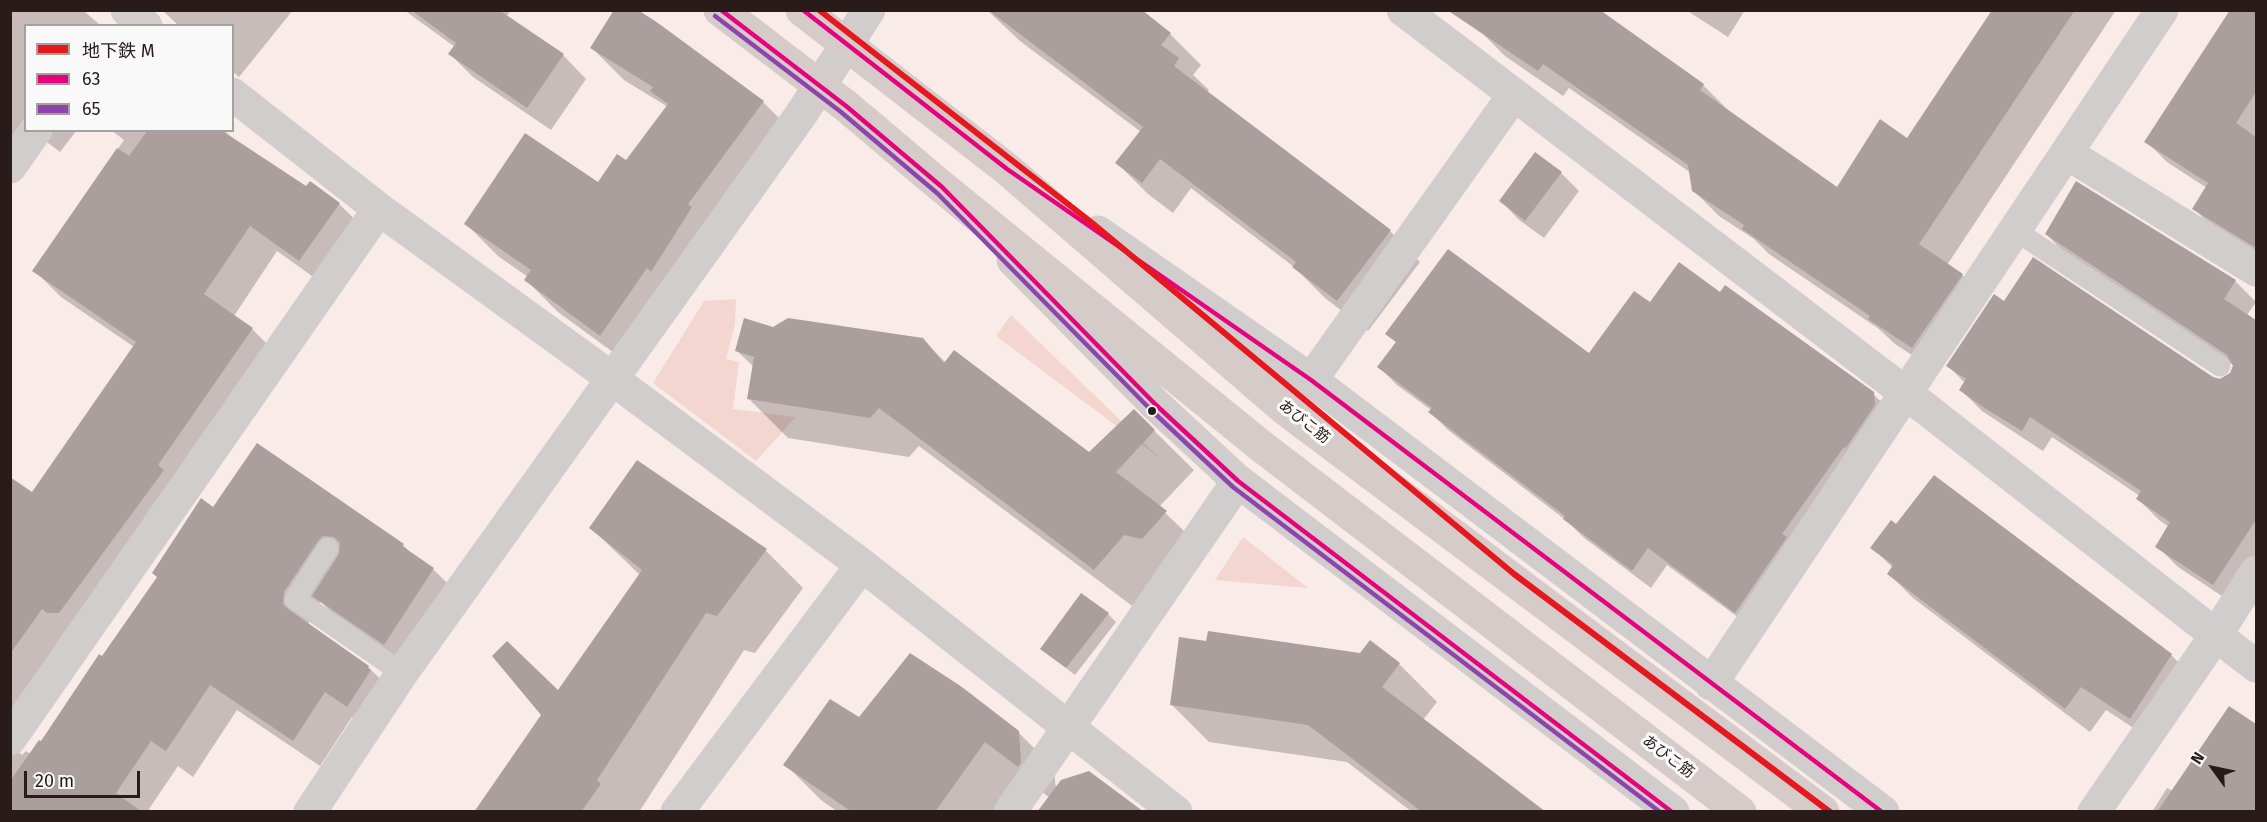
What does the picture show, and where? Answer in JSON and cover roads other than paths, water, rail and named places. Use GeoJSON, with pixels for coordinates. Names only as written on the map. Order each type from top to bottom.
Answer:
{"type":"FeatureCollection","features":[{"type":"Feature","properties":{"kind":"main road","name":"あびこ筋"},"geometry":{"type":"LineString","coordinates":[[720,10],[820,86],[1261,446],[1740,812]]}},
{"type":"Feature","properties":{"kind":"main road","name":"あびこ筋"},"geometry":{"type":"LineString","coordinates":[[802,10],[1007,169],[1285,409],[1823,812]]}},
{"type":"Feature","properties":{"kind":"street"},"geometry":{"type":"LineString","coordinates":[[112,24],[121,10]]}},
{"type":"Feature","properties":{"kind":"street"},"geometry":{"type":"LineString","coordinates":[[127,10],[144,24]]}},
{"type":"Feature","properties":{"kind":"street"},"geometry":{"type":"LineString","coordinates":[[310,812],[402,673],[820,86],[868,10]]}},
{"type":"Feature","properties":{"kind":"street"},"geometry":{"type":"LineString","coordinates":[[1403,10],[1439,22],[1513,96],[1907,394],[2256,666]]}},
{"type":"Feature","properties":{"kind":"street"},"geometry":{"type":"LineString","coordinates":[[1711,684],[2068,154],[2162,10]]}},
{"type":"Feature","properties":{"kind":"street"},"geometry":{"type":"LineString","coordinates":[[234,96],[379,209],[862,565],[1176,812]]}},
{"type":"Feature","properties":{"kind":"street"},"geometry":{"type":"LineString","coordinates":[[1311,380],[1513,96]]}},
{"type":"Feature","properties":{"kind":"street"},"geometry":{"type":"LineString","coordinates":[[10,167],[35,132]]}},
{"type":"Feature","properties":{"kind":"street"},"geometry":{"type":"LineString","coordinates":[[2068,154],[2256,270]]}},
{"type":"Feature","properties":{"kind":"street"},"geometry":{"type":"LineString","coordinates":[[1007,169],[1311,380],[1882,812]]}},
{"type":"Feature","properties":{"kind":"street"},"geometry":{"type":"LineString","coordinates":[[942,187],[1156,405],[1238,481],[1674,812]]}},
{"type":"Feature","properties":{"kind":"street"},"geometry":{"type":"LineString","coordinates":[[10,739],[379,209]]}},
{"type":"Feature","properties":{"kind":"street"},"geometry":{"type":"LineString","coordinates":[[1010,812],[1238,481]]}},
{"type":"Feature","properties":{"kind":"street"},"geometry":{"type":"LineString","coordinates":[[677,812],[862,565]]}},
{"type":"Feature","properties":{"kind":"street"},"geometry":{"type":"LineString","coordinates":[[2094,812],[2216,635],[2256,572]]}},
{"type":"Feature","properties":{"kind":"lane"},"geometry":{"type":"LineString","coordinates":[[2016,231],[2220,366]]}},
{"type":"Feature","properties":{"kind":"lane"},"geometry":{"type":"LineString","coordinates":[[328,548],[295,599],[402,673]]}},
{"type":"Feature","properties":{"kind":"metro line","name":"M"},"geometry":{"type":"LineString","coordinates":[[819,10],[1091,222],[1514,574],[1830,812]]}}]}
